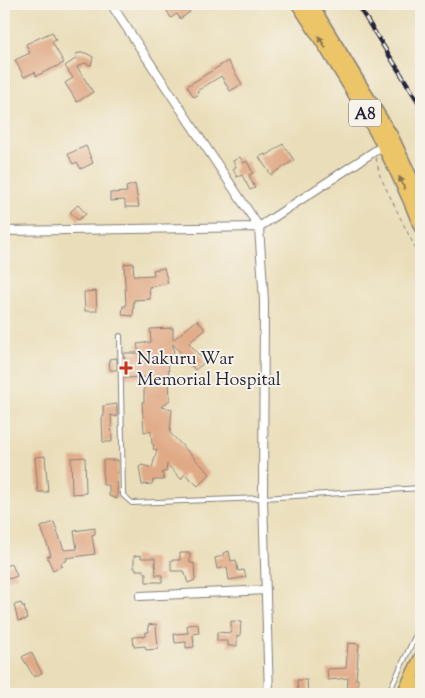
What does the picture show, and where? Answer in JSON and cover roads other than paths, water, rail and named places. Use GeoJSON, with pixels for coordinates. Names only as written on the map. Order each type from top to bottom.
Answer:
{"type":"FeatureCollection","features":[{"type":"Feature","properties":{"kind":"highway","name":"A8"},"geometry":{"type":"LineString","coordinates":[[298,4],[343,74],[421,228]]}},
{"type":"Feature","properties":{"kind":"highway","name":"A8"},"geometry":{"type":"LineString","coordinates":[[311,4],[392,136],[421,199]]}},
{"type":"Feature","properties":{"kind":"highway"},"geometry":{"type":"LineString","coordinates":[[403,694],[421,657]]}},
{"type":"Feature","properties":{"kind":"highway"},"geometry":{"type":"LineString","coordinates":[[415,694],[421,683]]}},
{"type":"Feature","properties":{"kind":"street"},"geometry":{"type":"LineString","coordinates":[[111,4],[259,227],[264,301],[263,498],[269,694]]}},
{"type":"Feature","properties":{"kind":"street"},"geometry":{"type":"LineString","coordinates":[[4,231],[259,227],[380,149]]}},
{"type":"Feature","properties":{"kind":"street"},"geometry":{"type":"LineString","coordinates":[[140,596],[266,590]]}},
{"type":"Feature","properties":{"kind":"lane"},"geometry":{"type":"LineString","coordinates":[[120,336],[123,495],[132,502],[263,498],[421,488]]}},
{"type":"Feature","properties":{"kind":"lane"},"geometry":{"type":"LineString","coordinates":[[388,694],[421,624]]}},
{"type":"Feature","properties":{"kind":"railway"},"geometry":{"type":"LineString","coordinates":[[357,4],[421,106]]}},
{"type":"Feature","properties":{"kind":"place","name":"Nakuru War Memorial Hospital"},"geometry":{"type":"Point","coordinates":[126,368]}}]}
